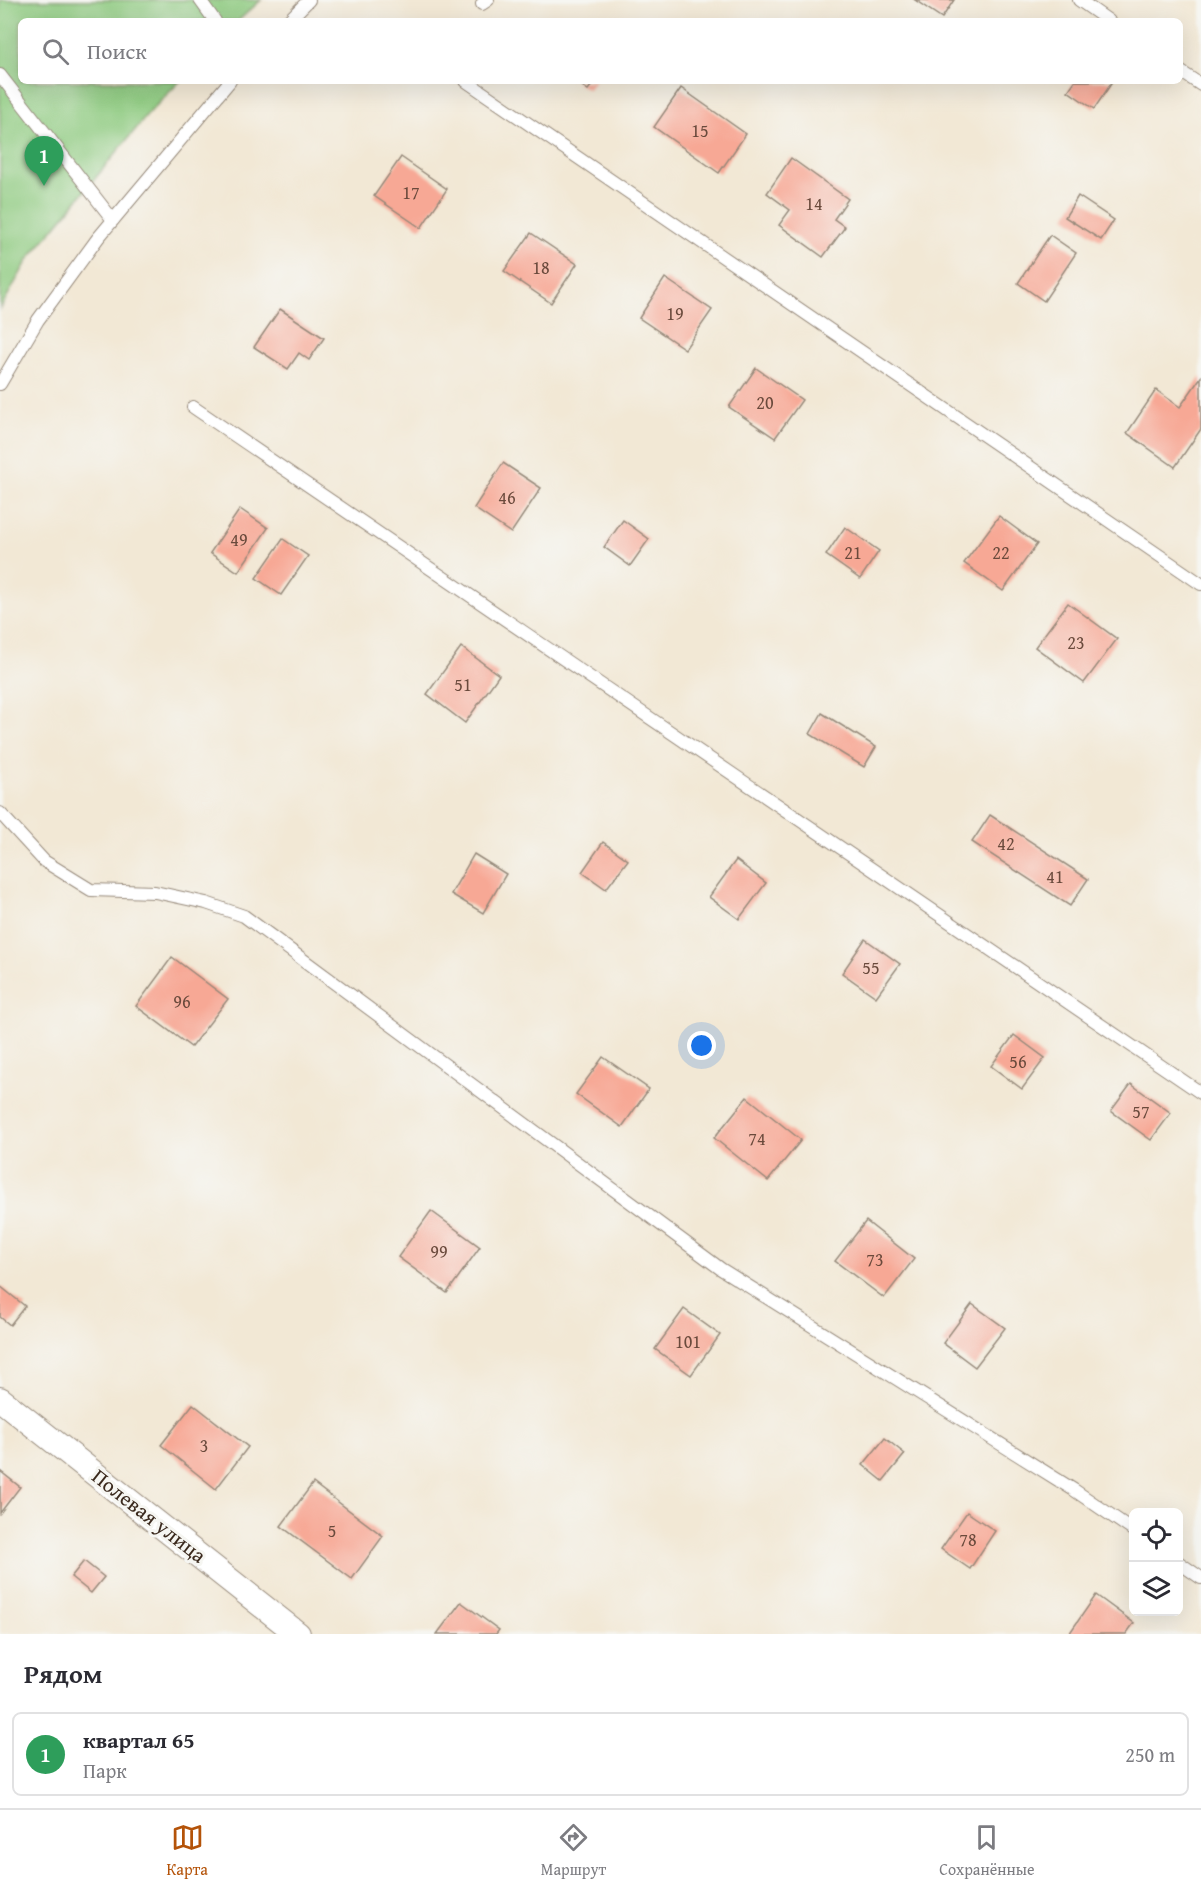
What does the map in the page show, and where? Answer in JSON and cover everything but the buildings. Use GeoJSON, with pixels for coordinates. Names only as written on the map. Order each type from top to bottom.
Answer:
{"type":"FeatureCollection","features":[{"type":"Feature","properties":{"kind":"street","name":"Полевая улица"},"geometry":{"type":"LineString","coordinates":[[0,1399],[298,1634]]}},
{"type":"Feature","properties":{"kind":"lane"},"geometry":{"type":"LineString","coordinates":[[200,0],[213,18]]}},
{"type":"Feature","properties":{"kind":"lane"},"geometry":{"type":"LineString","coordinates":[[291,18],[309,0]]}},
{"type":"Feature","properties":{"kind":"lane"},"geometry":{"type":"LineString","coordinates":[[1079,0],[1105,18]]}},
{"type":"Feature","properties":{"kind":"lane"},"geometry":{"type":"LineString","coordinates":[[1183,72],[1201,85]]}},
{"type":"Feature","properties":{"kind":"lane"},"geometry":{"type":"LineString","coordinates":[[0,75],[113,220]]}},
{"type":"Feature","properties":{"kind":"lane"},"geometry":{"type":"LineString","coordinates":[[0,384],[38,320],[113,220],[227,84]]}},
{"type":"Feature","properties":{"kind":"lane"},"geometry":{"type":"LineString","coordinates":[[470,84],[1201,584]]}},
{"type":"Feature","properties":{"kind":"lane"},"geometry":{"type":"LineString","coordinates":[[193,407],[1201,1093]]}},
{"type":"Feature","properties":{"kind":"lane"},"geometry":{"type":"LineString","coordinates":[[0,813],[44,861],[91,890],[155,892],[206,903],[244,916],[721,1269],[1074,1490],[1129,1528]]}},
{"type":"Feature","properties":{"kind":"lane"},"geometry":{"type":"LineString","coordinates":[[1183,1565],[1201,1578]]}},
{"type":"Feature","properties":{"kind":"green space"},"geometry":{"type":"Polygon","coordinates":[[[0,0],[261,0],[241,18],[18,18],[18,84],[177,84],[149,113],[28,260],[0,309],[0,0]]]}},
{"type":"Feature","properties":{"kind":"place","name":"квартал 65"},"geometry":{"type":"Point","coordinates":[44,186]}}]}
